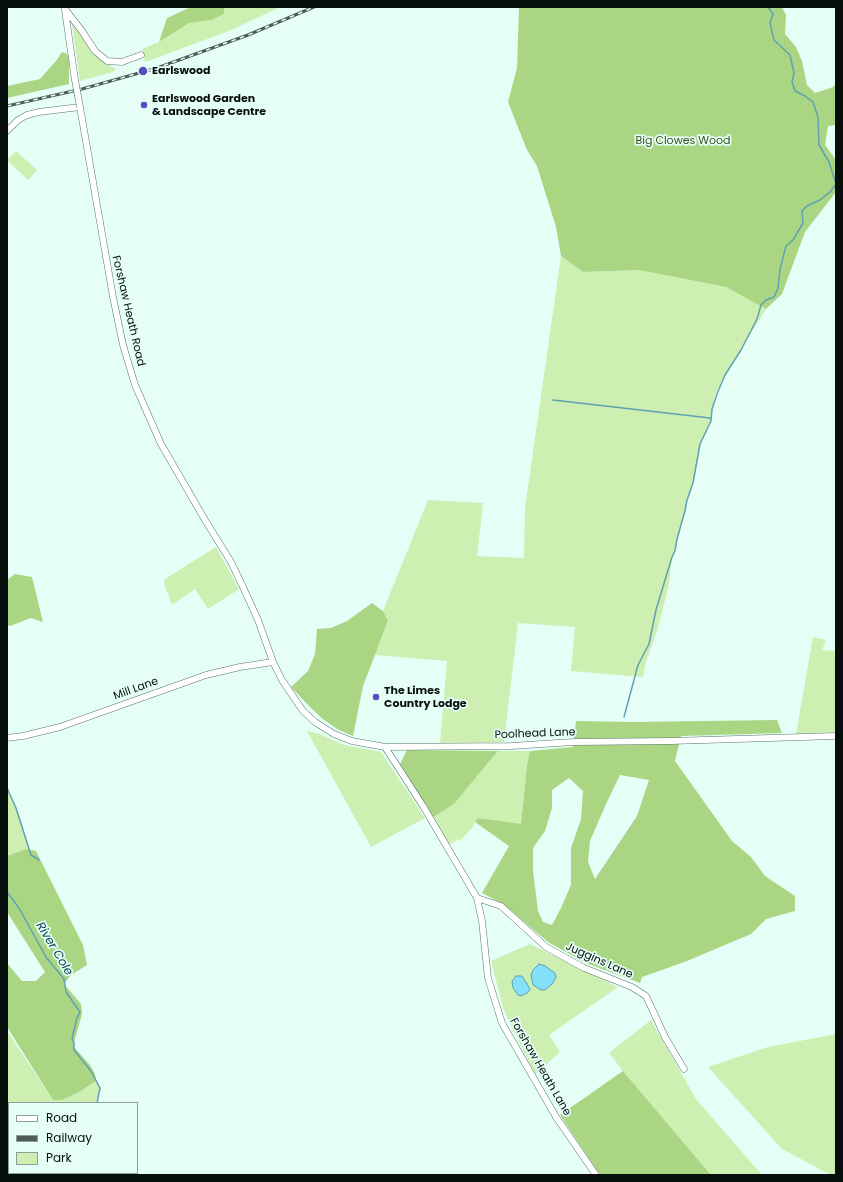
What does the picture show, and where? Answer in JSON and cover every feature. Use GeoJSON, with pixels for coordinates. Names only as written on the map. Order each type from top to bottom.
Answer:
{"type":"FeatureCollection","features":[{"type":"Feature","properties":{"kind":"street"},"geometry":{"type":"LineString","coordinates":[[65,8],[95,51],[106,61],[122,62],[141,55]]}},
{"type":"Feature","properties":{"kind":"street","name":"Forshaw Heath Road"},"geometry":{"type":"LineString","coordinates":[[65,8],[75,80],[113,297],[123,345],[135,385],[161,444],[231,562],[244,587],[273,662]]}},
{"type":"Feature","properties":{"kind":"street"},"geometry":{"type":"LineString","coordinates":[[7,131],[18,120],[27,115],[80,107]]}},
{"type":"Feature","properties":{"kind":"street","name":"Mill Lane"},"geometry":{"type":"LineString","coordinates":[[7,738],[23,736],[60,727],[206,674],[273,662]]}},
{"type":"Feature","properties":{"kind":"street","name":"Poolhead Lane"},"geometry":{"type":"LineString","coordinates":[[273,662],[293,699],[315,722],[334,734],[352,741],[385,747],[511,746],[574,742],[671,741],[836,736]]}},
{"type":"Feature","properties":{"kind":"street","name":"Forshaw Heath Lane"},"geometry":{"type":"LineString","coordinates":[[385,747],[423,806],[477,898],[482,921],[488,978],[502,1023],[556,1117],[596,1175]]}},
{"type":"Feature","properties":{"kind":"street","name":"Juggins Lane"},"geometry":{"type":"LineString","coordinates":[[477,898],[501,906],[546,947],[584,968],[632,987],[646,996],[665,1037],[684,1069]]}},
{"type":"Feature","properties":{"kind":"green space"},"geometry":{"type":"Polygon","coordinates":[[[191,7],[224,7],[224,14],[212,20],[189,23],[159,42],[167,18],[191,7]]]}},
{"type":"Feature","properties":{"kind":"green space"},"geometry":{"type":"Polygon","coordinates":[[[224,7],[280,7],[229,31],[145,62],[142,49],[159,42],[189,23],[212,20],[224,14],[224,7]]]}},
{"type":"Feature","properties":{"kind":"green space","name":"Big Clowes Wood"},"geometry":{"type":"Polygon","coordinates":[[[519,7],[782,7],[786,15],[785,34],[796,47],[802,61],[807,85],[815,93],[833,87],[836,84],[836,125],[828,126],[825,145],[836,160],[836,192],[805,232],[782,294],[766,309],[726,287],[639,270],[583,272],[561,256],[556,227],[537,166],[527,150],[508,102],[517,68],[519,7]]]}},
{"type":"Feature","properties":{"kind":"green space"},"geometry":{"type":"Polygon","coordinates":[[[72,23],[99,59],[116,69],[113,72],[80,81],[72,23]]]}},
{"type":"Feature","properties":{"kind":"green space"},"geometry":{"type":"Polygon","coordinates":[[[62,52],[67,54],[69,60],[69,84],[7,98],[7,86],[40,79],[62,52]]]}},
{"type":"Feature","properties":{"kind":"green space"},"geometry":{"type":"Polygon","coordinates":[[[16,151],[37,170],[28,180],[7,160],[16,151]]]}},
{"type":"Feature","properties":{"kind":"green space"},"geometry":{"type":"Polygon","coordinates":[[[561,256],[583,272],[639,270],[726,287],[766,309],[725,375],[714,397],[711,421],[700,444],[693,483],[687,500],[675,551],[672,557],[669,584],[658,628],[646,662],[643,677],[571,671],[575,627],[518,623],[504,742],[440,743],[447,661],[375,655],[388,622],[383,611],[428,500],[483,503],[477,556],[524,558],[525,508],[561,256]]]}},
{"type":"Feature","properties":{"kind":"green space"},"geometry":{"type":"Polygon","coordinates":[[[216,547],[239,589],[208,609],[195,589],[172,605],[164,584],[165,579],[216,547]]]}},
{"type":"Feature","properties":{"kind":"green space"},"geometry":{"type":"Polygon","coordinates":[[[15,574],[32,577],[43,622],[31,618],[10,626],[7,625],[7,580],[15,574]]]}},
{"type":"Feature","properties":{"kind":"green space"},"geometry":{"type":"Polygon","coordinates":[[[372,603],[383,611],[388,621],[363,686],[353,736],[339,730],[324,720],[291,687],[308,671],[315,654],[317,629],[331,628],[347,621],[372,603]]]}},
{"type":"Feature","properties":{"kind":"green space"},"geometry":{"type":"Polygon","coordinates":[[[813,637],[826,640],[822,650],[836,651],[836,732],[796,734],[813,637]]]}},
{"type":"Feature","properties":{"kind":"green space"},"geometry":{"type":"Polygon","coordinates":[[[777,720],[782,733],[681,736],[675,761],[732,841],[751,857],[765,876],[795,896],[795,911],[766,919],[751,934],[687,961],[642,977],[640,983],[586,963],[548,942],[503,904],[482,893],[509,846],[475,822],[478,818],[521,824],[527,765],[530,751],[573,747],[576,721],[632,722],[777,720]],[[620,775],[590,841],[588,862],[595,879],[637,816],[649,780],[620,775]],[[569,778],[552,790],[552,808],[545,831],[533,848],[533,871],[538,911],[543,922],[552,925],[571,885],[571,848],[581,819],[583,791],[569,778]]]}},
{"type":"Feature","properties":{"kind":"green space"},"geometry":{"type":"Polygon","coordinates":[[[307,731],[320,734],[344,745],[381,752],[425,818],[371,847],[307,731]]]}},
{"type":"Feature","properties":{"kind":"green space"},"geometry":{"type":"Polygon","coordinates":[[[407,750],[498,751],[454,804],[432,818],[400,764],[407,750]]]}},
{"type":"Feature","properties":{"kind":"green space"},"geometry":{"type":"Polygon","coordinates":[[[498,751],[530,751],[527,765],[521,825],[478,818],[472,828],[460,841],[459,839],[449,845],[432,818],[454,804],[498,751]]]}},
{"type":"Feature","properties":{"kind":"green space"},"geometry":{"type":"Polygon","coordinates":[[[7,788],[16,808],[30,850],[26,849],[7,856],[7,788]]]}},
{"type":"Feature","properties":{"kind":"green space"},"geometry":{"type":"Polygon","coordinates":[[[26,849],[36,851],[83,945],[87,965],[71,975],[64,984],[81,1004],[82,1014],[73,1046],[90,1065],[95,1074],[96,1081],[81,1091],[62,1100],[53,1100],[7,1027],[7,963],[22,981],[36,981],[45,972],[7,912],[7,856],[26,849]]]}},
{"type":"Feature","properties":{"kind":"green space"},"geometry":{"type":"Polygon","coordinates":[[[530,944],[618,987],[549,1035],[560,1052],[535,1074],[504,1011],[491,961],[530,944]]]}},
{"type":"Feature","properties":{"kind":"green space"},"geometry":{"type":"Polygon","coordinates":[[[651,1020],[696,1099],[762,1175],[711,1175],[609,1053],[651,1020]]]}},
{"type":"Feature","properties":{"kind":"green space"},"geometry":{"type":"Polygon","coordinates":[[[7,1031],[53,1100],[62,1100],[97,1081],[100,1088],[96,1102],[8,1102],[8,1174],[103,1175],[7,1175],[7,1031]]]}},
{"type":"Feature","properties":{"kind":"green space"},"geometry":{"type":"Polygon","coordinates":[[[836,1034],[836,1175],[831,1175],[782,1149],[708,1067],[768,1047],[836,1034]]]}},
{"type":"Feature","properties":{"kind":"green space"},"geometry":{"type":"Polygon","coordinates":[[[623,1071],[711,1175],[600,1175],[560,1115],[623,1071]]]}},
{"type":"Feature","properties":{"kind":"water"},"geometry":{"type":"Polygon","coordinates":[[[539,964],[555,973],[556,977],[553,983],[545,990],[541,990],[533,985],[531,975],[533,970],[539,964]]]}},
{"type":"Feature","properties":{"kind":"water"},"geometry":{"type":"Polygon","coordinates":[[[516,976],[522,976],[530,990],[521,996],[518,995],[513,988],[512,981],[516,976]]]}},
{"type":"Feature","properties":{"kind":"waterway"},"geometry":{"type":"LineString","coordinates":[[768,7],[773,14],[770,23],[774,40],[790,55],[794,73],[792,82],[795,91],[813,102],[818,117],[819,145],[829,162],[834,178],[836,179]]}},
{"type":"Feature","properties":{"kind":"waterway"},"geometry":{"type":"LineString","coordinates":[[624,717],[638,665],[649,644],[656,610],[675,551],[687,500],[693,483],[700,444],[711,421],[712,409],[717,394],[725,375],[741,350],[757,319],[761,305],[766,300],[774,297],[778,288],[780,269],[786,246],[793,240],[803,223],[802,211],[807,206],[820,200],[830,192],[836,184],[834,178]]}},
{"type":"Feature","properties":{"kind":"waterway"},"geometry":{"type":"LineString","coordinates":[[553,400],[710,418]]}},
{"type":"Feature","properties":{"kind":"waterway"},"geometry":{"type":"LineString","coordinates":[[7,788],[16,808],[31,855],[39,860]]}},
{"type":"Feature","properties":{"kind":"waterway","name":"River Cole"},"geometry":{"type":"LineString","coordinates":[[7,892],[19,908],[46,957],[64,979],[66,992],[80,1012],[72,1038],[74,1050],[91,1071],[100,1088],[97,1102]]}},
{"type":"Feature","properties":{"kind":"railway"},"geometry":{"type":"LineString","coordinates":[[7,106],[82,89],[157,68],[248,35],[314,7]]}},
{"type":"Feature","properties":{"kind":"place","name":"Earlswood"},"geometry":{"type":"Point","coordinates":[143,71]}},
{"type":"Feature","properties":{"kind":"place","name":"Earlswood Garden & Landscape Centre"},"geometry":{"type":"Point","coordinates":[144,105]}},
{"type":"Feature","properties":{"kind":"place","name":"The Limes Country Lodge"},"geometry":{"type":"Point","coordinates":[376,697]}}]}
